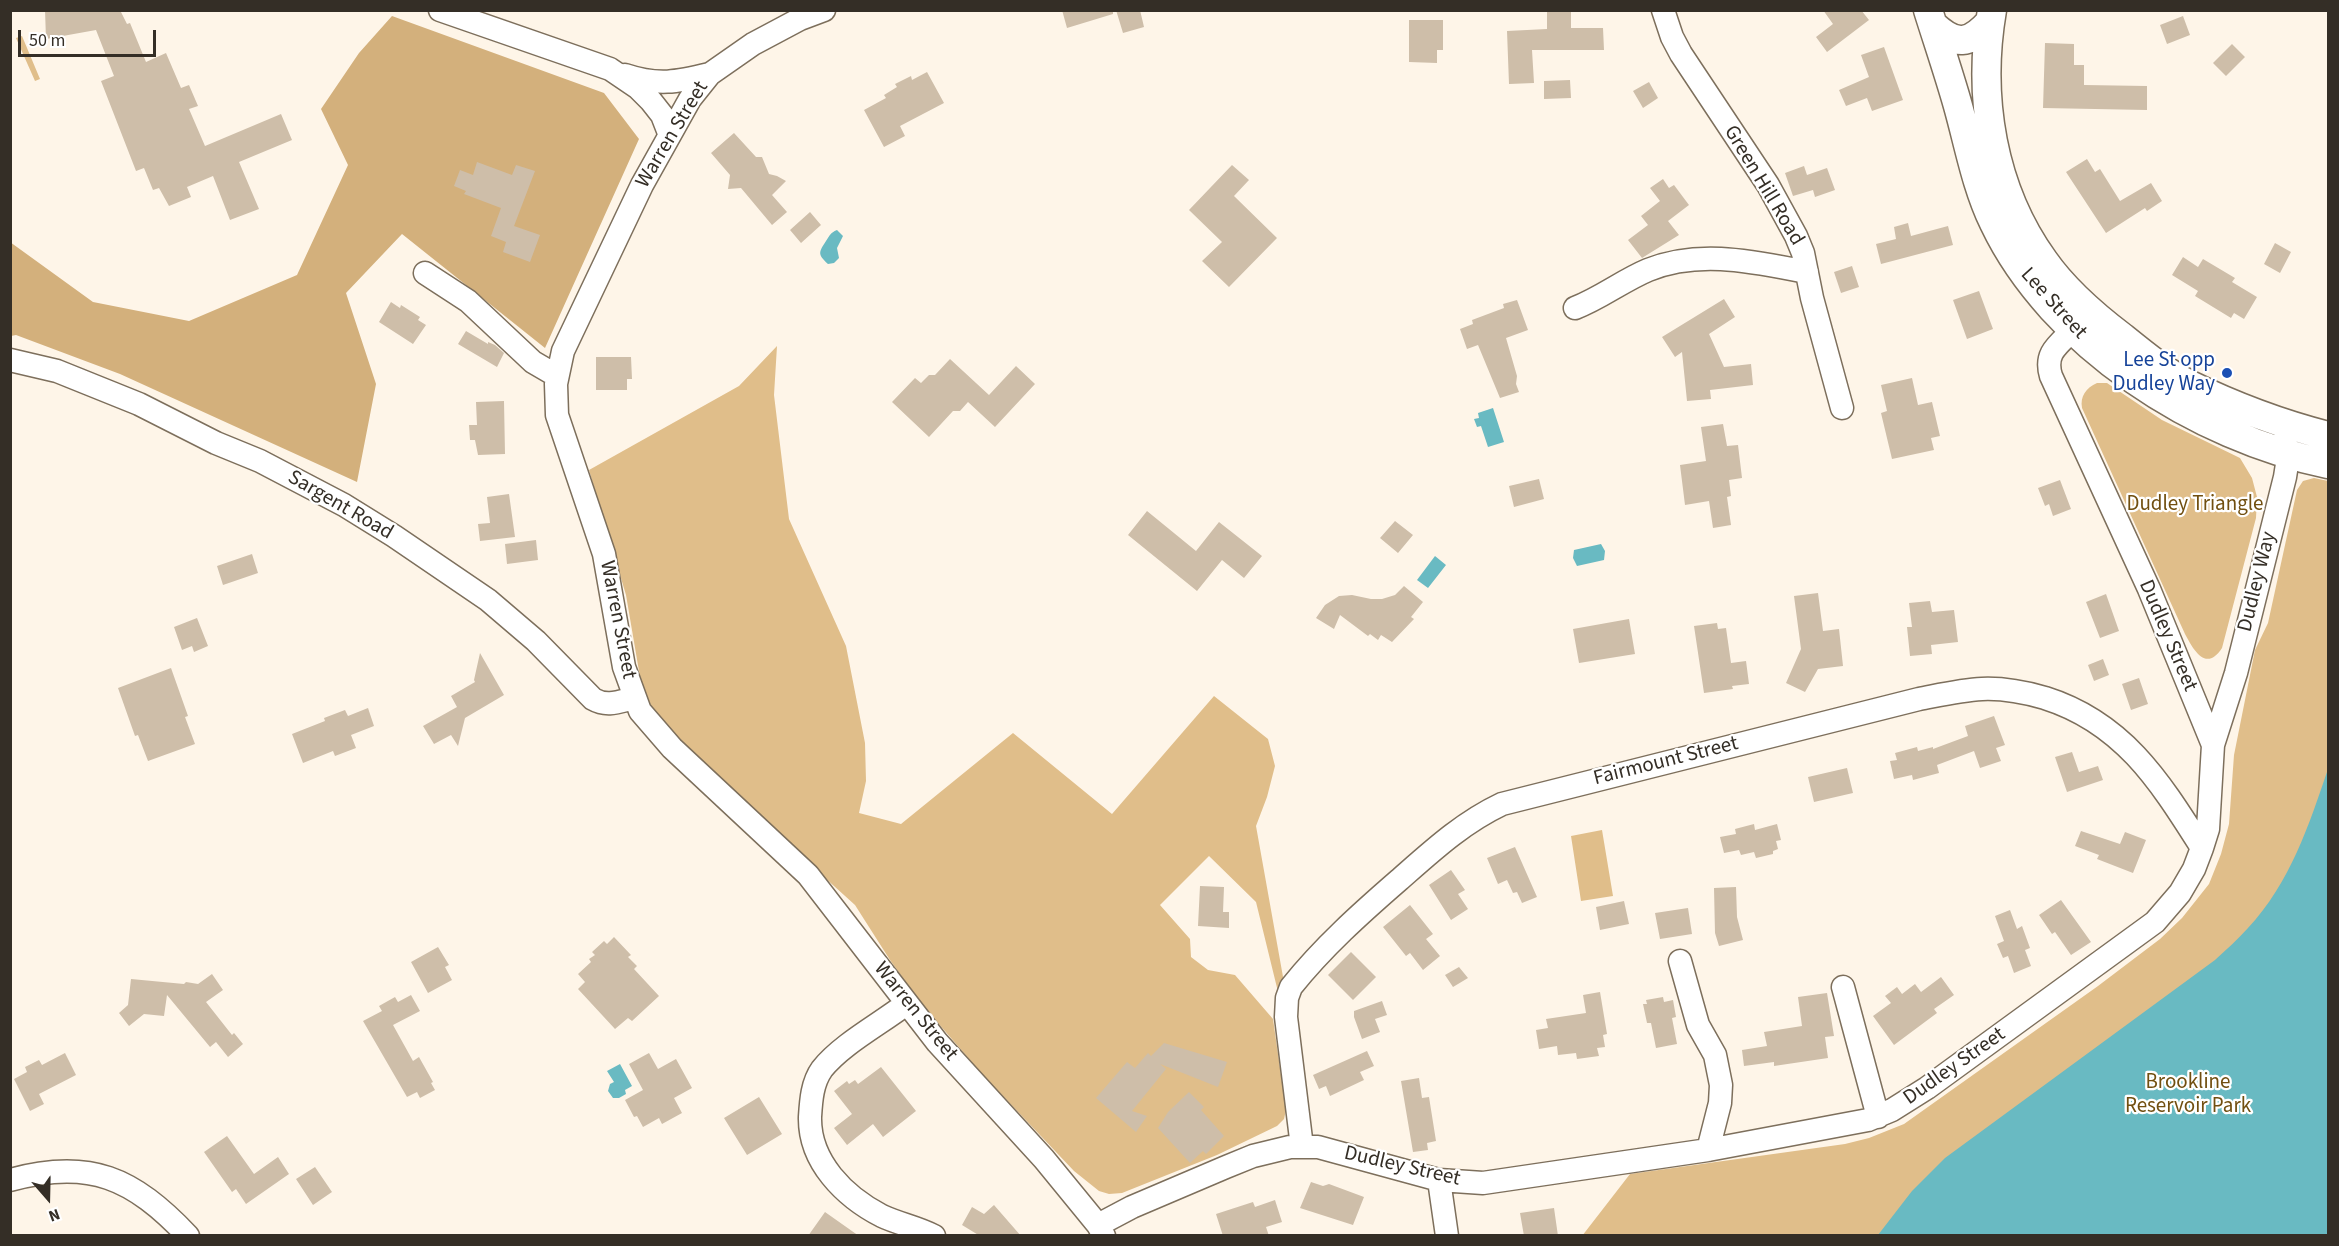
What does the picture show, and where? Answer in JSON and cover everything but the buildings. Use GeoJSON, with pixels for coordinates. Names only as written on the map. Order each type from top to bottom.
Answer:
{"type":"FeatureCollection","features":[{"type":"Feature","properties":{"kind":"main road"},"geometry":{"type":"LineString","coordinates":[[1931,18],[1945,36],[1954,40],[1964,40],[1972,39],[1991,16]]}},
{"type":"Feature","properties":{"kind":"main road","name":"Lee Street"},"geometry":{"type":"LineString","coordinates":[[1991,16],[1986,59],[1986,91],[1997,161],[2014,209],[2045,262],[2090,311],[2172,374],[2211,394],[2273,420],[2328,436]]}},
{"type":"Feature","properties":{"kind":"main road","name":"Lee Street"},"geometry":{"type":"LineString","coordinates":[[1931,18],[1980,187],[1994,223],[2032,286],[2073,330],[2130,376],[2175,404],[2224,429],[2288,453],[2328,464]]}},
{"type":"Feature","properties":{"kind":"street"},"geometry":{"type":"LineString","coordinates":[[440,10],[640,80],[660,83],[710,74]]}},
{"type":"Feature","properties":{"kind":"street","name":"Warren Street"},"geometry":{"type":"LineString","coordinates":[[824,10],[770,34],[710,74],[690,99],[642,185],[563,351],[555,391],[557,415],[604,554],[619,646],[634,698],[646,720],[672,748],[793,859],[819,888],[937,1042],[1044,1159],[1101,1230]]}},
{"type":"Feature","properties":{"kind":"street","name":"Green Hill Road"},"geometry":{"type":"LineString","coordinates":[[1663,10],[1672,37],[1681,54],[1768,186],[1803,253],[1812,298],[1842,408]]}},
{"type":"Feature","properties":{"kind":"street"},"geometry":{"type":"LineString","coordinates":[[610,69],[638,88],[651,101],[662,115],[669,134]]}},
{"type":"Feature","properties":{"kind":"street"},"geometry":{"type":"LineString","coordinates":[[1575,308],[1602,297],[1646,271],[1682,260],[1737,260],[1807,272]]}},
{"type":"Feature","properties":{"kind":"street"},"geometry":{"type":"LineString","coordinates":[[425,273],[468,301],[533,362],[557,376]]}},
{"type":"Feature","properties":{"kind":"street","name":"Dudley Street"},"geometry":{"type":"LineString","coordinates":[[1101,1230],[1132,1207],[1275,1149],[1318,1147],[1439,1180],[1483,1183],[1708,1150],[1853,1124],[1878,1117],[1928,1088],[2155,922],[2180,893],[2194,869],[2202,848],[2208,829],[2213,745],[2149,589],[2051,376],[2048,362],[2052,351],[2073,330]]}},
{"type":"Feature","properties":{"kind":"street","name":"Sargent Road"},"geometry":{"type":"LineString","coordinates":[[10,360],[57,371],[121,396],[216,443],[260,461],[344,506],[394,536],[488,600],[536,641],[592,699],[612,704],[634,698]]}},
{"type":"Feature","properties":{"kind":"street"},"geometry":{"type":"LineString","coordinates":[[2273,420],[2284,436],[2288,453]]}},
{"type":"Feature","properties":{"kind":"street","name":"Dudley Way"},"geometry":{"type":"LineString","coordinates":[[2213,745],[2236,673],[2285,477],[2288,453]]}},
{"type":"Feature","properties":{"kind":"street","name":"Fairmount Street"},"geometry":{"type":"LineString","coordinates":[[1302,1147],[1286,1017],[1287,998],[1292,987],[1358,916],[1442,842],[1481,814],[1502,804],[1919,699],[1967,690],[2002,689],[2021,691],[2076,709],[2114,733],[2150,771],[2175,804],[2202,848]]}},
{"type":"Feature","properties":{"kind":"street"},"geometry":{"type":"LineString","coordinates":[[1680,961],[1698,1025],[1715,1055],[1721,1085],[1720,1103],[1708,1150]]}},
{"type":"Feature","properties":{"kind":"street"},"geometry":{"type":"LineString","coordinates":[[1843,987],[1878,1117]]}},
{"type":"Feature","properties":{"kind":"street"},"geometry":{"type":"LineString","coordinates":[[906,1004],[820,1071],[814,1083],[811,1132],[826,1169],[846,1192],[882,1216],[934,1236]]}},
{"type":"Feature","properties":{"kind":"street"},"geometry":{"type":"LineString","coordinates":[[10,1180],[37,1172],[70,1170],[103,1174],[165,1211],[188,1236]]}},
{"type":"Feature","properties":{"kind":"street"},"geometry":{"type":"LineString","coordinates":[[1439,1180],[1447,1236]]}},
{"type":"Feature","properties":{"kind":"green space"},"geometry":{"type":"Polygon","coordinates":[[[22,36],[40,79],[35,81],[16,38],[22,36]]]}},
{"type":"Feature","properties":{"kind":"green space"},"geometry":{"type":"Polygon","coordinates":[[[777,346],[774,395],[789,519],[846,646],[865,743],[866,781],[859,813],[901,824],[1013,733],[1112,814],[1214,696],[1268,739],[1275,766],[1256,826],[1285,988],[1280,1000],[1256,902],[1209,856],[1160,905],[1190,939],[1191,957],[1208,970],[1235,975],[1273,1019],[1286,1110],[1284,1119],[1277,1126],[1217,1155],[1122,1193],[1109,1194],[1099,1191],[1074,1171],[982,1074],[919,1001],[855,905],[677,744],[652,709],[640,677],[626,595],[589,470],[739,386],[777,346]]]}},
{"type":"Feature","properties":{"kind":"green space","name":"Dudley Triangle"},"geometry":{"type":"Polygon","coordinates":[[[2097,383],[2107,383],[2162,420],[2240,458],[2252,478],[2257,497],[2256,518],[2222,648],[2211,658],[2205,659],[2200,656],[2185,634],[2082,408],[2085,393],[2097,383]]]}},
{"type":"Feature","properties":{"kind":"green space","name":"Brookline Reservoir Park"},"geometry":{"type":"Polygon","coordinates":[[[2314,478],[2328,481],[2328,1235],[1582,1236],[1630,1174],[1845,1144],[1869,1138],[1904,1124],[2098,986],[2160,939],[2182,918],[2209,884],[2221,854],[2229,824],[2234,755],[2255,650],[2268,623],[2297,490],[2303,481],[2314,478]]]}},
{"type":"Feature","properties":{"kind":"green space"},"geometry":{"type":"Polygon","coordinates":[[[1602,830],[1613,896],[1581,901],[1571,836],[1602,830]]]}},
{"type":"Feature","properties":{"kind":"shaded area"},"geometry":{"type":"Polygon","coordinates":[[[392,16],[604,93],[639,139],[545,348],[402,234],[346,293],[376,384],[357,482],[120,374],[16,335],[11,336],[10,242],[93,302],[189,321],[297,275],[348,165],[321,109],[359,53],[392,16]]]}},
{"type":"Feature","properties":{"kind":"water"},"geometry":{"type":"Polygon","coordinates":[[[837,230],[843,236],[837,248],[839,258],[834,263],[828,264],[822,258],[821,250],[830,234],[837,230]]]}},
{"type":"Feature","properties":{"kind":"water"},"geometry":{"type":"Polygon","coordinates":[[[1493,408],[1504,442],[1488,447],[1481,426],[1477,427],[1474,419],[1479,418],[1478,413],[1493,408]]]}},
{"type":"Feature","properties":{"kind":"water"},"geometry":{"type":"Polygon","coordinates":[[[1601,544],[1605,551],[1604,560],[1577,566],[1573,558],[1574,550],[1601,544]]]}},
{"type":"Feature","properties":{"kind":"water"},"geometry":{"type":"Polygon","coordinates":[[[1435,556],[1446,565],[1428,588],[1417,580],[1435,556]]]}},
{"type":"Feature","properties":{"kind":"water"},"geometry":{"type":"Polygon","coordinates":[[[2328,769],[2328,1235],[1878,1235],[1912,1191],[1945,1158],[2215,960],[2244,932],[2263,911],[2287,873],[2297,853],[2328,769]]]}},
{"type":"Feature","properties":{"kind":"water"},"geometry":{"type":"Polygon","coordinates":[[[620,1064],[632,1086],[625,1090],[626,1094],[613,1098],[608,1091],[610,1084],[614,1082],[607,1071],[620,1064]]]}},
{"type":"Feature","properties":{"kind":"place","name":"Lee St opp Dudley Way"},"geometry":{"type":"Point","coordinates":[2227,373]}}]}
